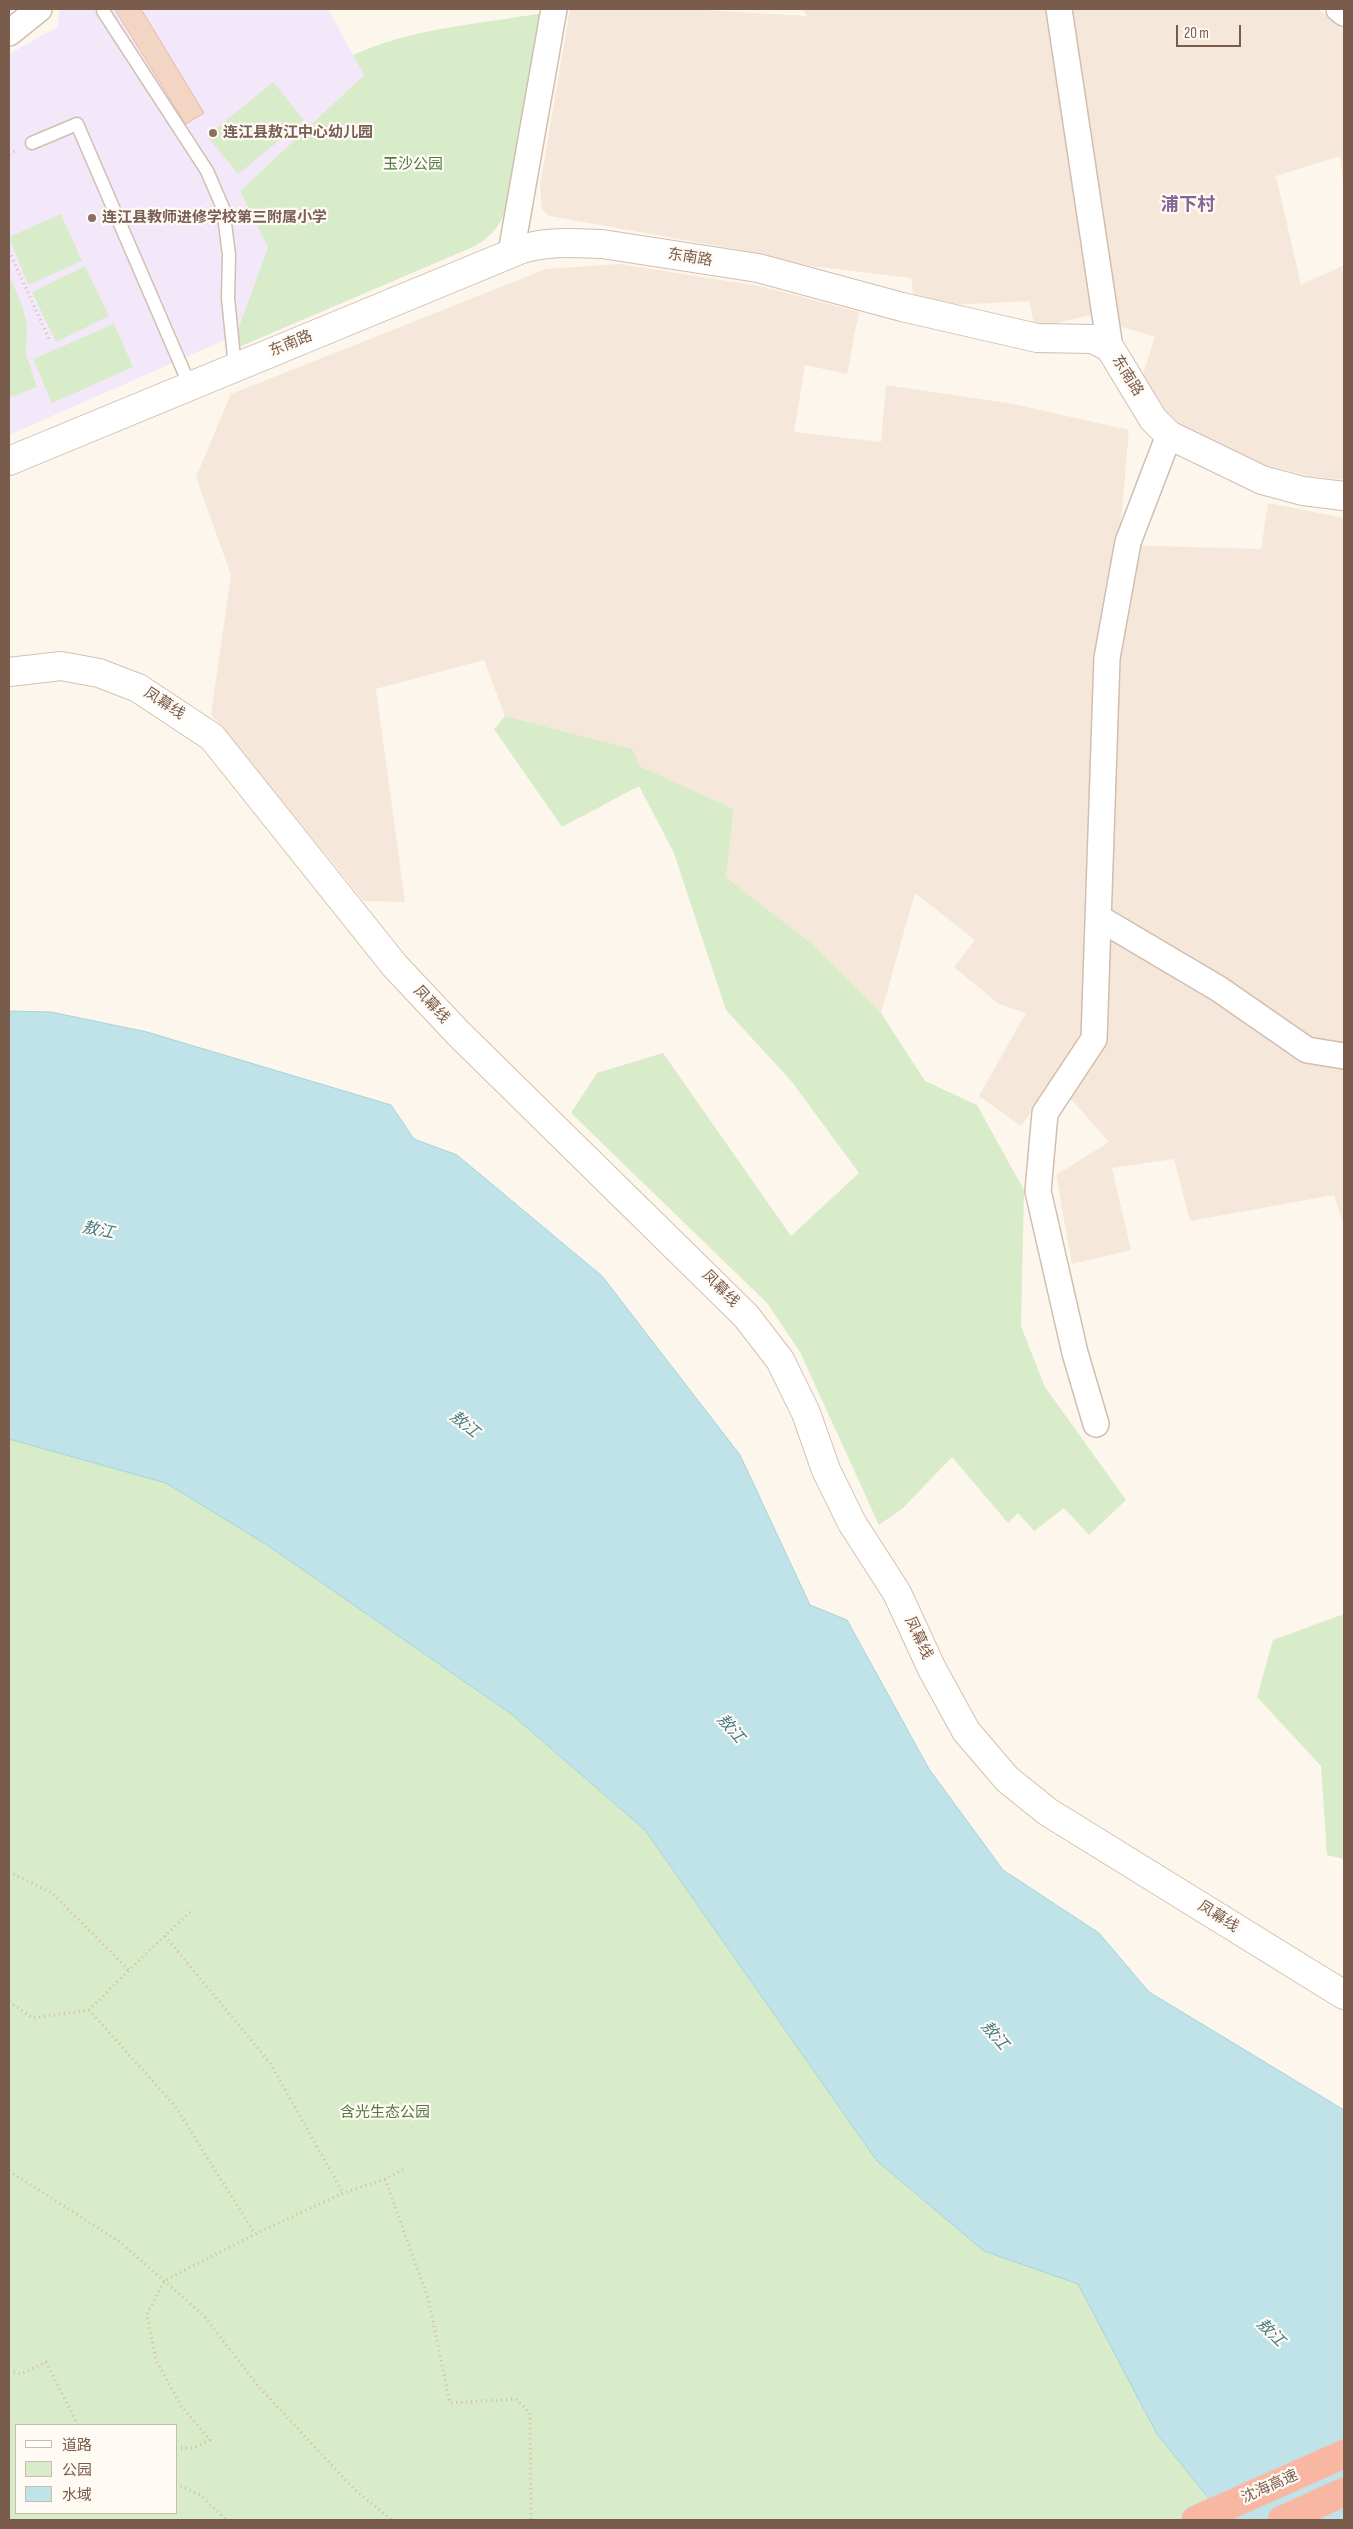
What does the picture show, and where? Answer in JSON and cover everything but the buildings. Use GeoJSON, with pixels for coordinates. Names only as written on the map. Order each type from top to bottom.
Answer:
{"type":"FeatureCollection","features":[{"type":"Feature","properties":{"kind":"highway","name":"沈海高速"},"geometry":{"type":"LineString","coordinates":[[1196,2520],[1344,2454]]}},
{"type":"Feature","properties":{"kind":"highway"},"geometry":{"type":"LineString","coordinates":[[1282,2520],[1344,2492]]}},
{"type":"Feature","properties":{"kind":"main road","name":"东南路"},"geometry":{"type":"LineString","coordinates":[[9,461],[511,253],[540,244],[602,244],[758,268],[902,307],[1037,338],[1088,338],[1110,348],[1153,419],[1169,435],[1262,480],[1303,491],[1344,496]]}},
{"type":"Feature","properties":{"kind":"main road","name":"凤幕线"},"geometry":{"type":"LineString","coordinates":[[9,672],[61,666],[99,673],[138,688],[212,737],[395,966],[458,1033],[746,1316],[775,1353],[806,1413],[826,1470],[852,1523],[897,1593],[932,1669],[966,1731],[1007,1779],[1048,1812],[1344,1995]]}},
{"type":"Feature","properties":{"kind":"street"},"geometry":{"type":"LineString","coordinates":[[9,33],[39,9]]}},
{"type":"Feature","properties":{"kind":"street"},"geometry":{"type":"LineString","coordinates":[[511,253],[554,9]]}},
{"type":"Feature","properties":{"kind":"street"},"geometry":{"type":"LineString","coordinates":[[1059,9],[1110,348]]}},
{"type":"Feature","properties":{"kind":"street"},"geometry":{"type":"LineString","coordinates":[[1339,9],[1344,13]]}},
{"type":"Feature","properties":{"kind":"street"},"geometry":{"type":"LineString","coordinates":[[1096,1424],[1075,1353],[1038,1191],[1045,1114],[1094,1039],[1107,658],[1128,542],[1169,435]]}},
{"type":"Feature","properties":{"kind":"street"},"geometry":{"type":"LineString","coordinates":[[1098,918],[1220,989],[1307,1050],[1344,1056]]}},
{"type":"Feature","properties":{"kind":"lane"},"geometry":{"type":"LineString","coordinates":[[103,11],[207,170],[224,208],[229,255],[228,298],[235,367]]}},
{"type":"Feature","properties":{"kind":"lane"},"geometry":{"type":"LineString","coordinates":[[32,143],[77,124],[190,386]]}},
{"type":"Feature","properties":{"kind":"path"},"geometry":{"type":"LineString","coordinates":[[9,251],[49,339]]}},
{"type":"Feature","properties":{"kind":"path"},"geometry":{"type":"LineString","coordinates":[[9,1872],[52,1893],[129,1970]]}},
{"type":"Feature","properties":{"kind":"path"},"geometry":{"type":"LineString","coordinates":[[9,2002],[33,2018],[89,2010],[190,1912]]}},
{"type":"Feature","properties":{"kind":"path"},"geometry":{"type":"LineString","coordinates":[[165,1936],[270,2064],[343,2193]]}},
{"type":"Feature","properties":{"kind":"path"},"geometry":{"type":"LineString","coordinates":[[89,2010],[175,2106],[255,2234]]}},
{"type":"Feature","properties":{"kind":"path"},"geometry":{"type":"LineString","coordinates":[[178,2448],[194,2448],[210,2440],[181,2406],[156,2360],[147,2314],[164,2281],[255,2234],[343,2193],[385,2179],[404,2168]]}},
{"type":"Feature","properties":{"kind":"path"},"geometry":{"type":"LineString","coordinates":[[9,2171],[120,2242],[204,2316],[258,2386],[354,2490],[392,2520]]}},
{"type":"Feature","properties":{"kind":"path"},"geometry":{"type":"LineString","coordinates":[[385,2179],[428,2298],[450,2403],[516,2399],[530,2413],[530,2520]]}},
{"type":"Feature","properties":{"kind":"path"},"geometry":{"type":"LineString","coordinates":[[9,2371],[21,2374],[46,2362],[77,2424]]}},
{"type":"Feature","properties":{"kind":"path"},"geometry":{"type":"LineString","coordinates":[[178,2485],[200,2495],[227,2520]]}},
{"type":"Feature","properties":{"kind":"shaded area"},"geometry":{"type":"Polygon","coordinates":[[[60,9],[328,9],[364,75],[240,191],[268,247],[236,335],[9,435],[9,54],[57,27],[60,9]]]}},
{"type":"Feature","properties":{"kind":"shaded area"},"geometry":{"type":"Polygon","coordinates":[[[570,9],[687,9],[807,16],[802,9],[1318,9],[1344,28],[1344,189],[1340,156],[1276,176],[1301,285],[1344,265],[1344,480],[1310,476],[1238,458],[1175,423],[1142,377],[1155,337],[1087,316],[1035,328],[1029,301],[915,307],[911,278],[795,264],[764,254],[549,216],[542,209],[540,185],[570,9]]]}},
{"type":"Feature","properties":{"kind":"shaded area"},"geometry":{"type":"Polygon","coordinates":[[[619,264],[760,286],[859,312],[847,374],[805,365],[794,432],[881,442],[886,385],[1014,404],[1129,430],[1119,545],[1261,549],[1268,503],[1344,518],[1344,1226],[1334,1195],[1190,1221],[1174,1159],[1112,1168],[1131,1250],[1072,1264],[1056,1175],[1109,1142],[1054,1080],[1021,1126],[979,1096],[1026,1013],[999,1004],[954,967],[975,940],[915,893],[881,1013],[812,944],[726,877],[734,809],[640,767],[631,749],[505,716],[484,660],[376,689],[405,902],[364,901],[211,714],[231,575],[196,477],[231,394],[546,269],[619,264]]]}},
{"type":"Feature","properties":{"kind":"green space","name":"玉沙公园"},"geometry":{"type":"Polygon","coordinates":[[[543,13],[507,207],[491,234],[475,246],[239,347],[236,335],[268,247],[240,191],[364,75],[353,55],[376,46],[422,33],[543,13]]]}},
{"type":"Feature","properties":{"kind":"green space"},"geometry":{"type":"Polygon","coordinates":[[[273,82],[304,120],[238,174],[207,136],[273,82]]]}},
{"type":"Feature","properties":{"kind":"green space"},"geometry":{"type":"Polygon","coordinates":[[[61,214],[82,261],[28,285],[9,237],[61,214]]]}},
{"type":"Feature","properties":{"kind":"green space"},"geometry":{"type":"Polygon","coordinates":[[[85,266],[109,316],[56,342],[32,292],[85,266]]]}},
{"type":"Feature","properties":{"kind":"green space"},"geometry":{"type":"Polygon","coordinates":[[[9,275],[23,308],[27,326],[26,354],[37,387],[9,398],[9,275]]]}},
{"type":"Feature","properties":{"kind":"green space"},"geometry":{"type":"Polygon","coordinates":[[[114,324],[133,367],[52,403],[33,359],[114,324]]]}},
{"type":"Feature","properties":{"kind":"green space"},"geometry":{"type":"Polygon","coordinates":[[[505,716],[632,749],[641,767],[734,809],[726,877],[812,944],[881,1013],[925,1081],[977,1105],[1024,1190],[1021,1326],[1045,1387],[1126,1500],[1089,1535],[1064,1508],[1034,1531],[1018,1513],[1008,1523],[952,1457],[903,1508],[879,1525],[800,1352],[767,1303],[571,1113],[597,1073],[663,1053],[791,1236],[859,1173],[792,1082],[726,1010],[674,853],[639,786],[562,827],[494,729],[505,716]]]}},
{"type":"Feature","properties":{"kind":"green space","name":"含光生态公园"},"geometry":{"type":"Polygon","coordinates":[[[9,1439],[166,1483],[267,1545],[510,1713],[645,1830],[877,2161],[984,2251],[1078,2284],[1157,2434],[1226,2520],[9,2520],[9,1439]]]}},
{"type":"Feature","properties":{"kind":"green space"},"geometry":{"type":"Polygon","coordinates":[[[1344,1614],[1344,1859],[1327,1855],[1321,1766],[1257,1697],[1273,1640],[1344,1614]]]}},
{"type":"Feature","properties":{"kind":"water","name":"敖江"},"geometry":{"type":"Polygon","coordinates":[[[9,1011],[51,1012],[147,1032],[391,1105],[414,1139],[457,1155],[602,1276],[740,1455],[810,1605],[847,1620],[929,1769],[1003,1870],[1099,1933],[1149,1992],[1344,2110],[1344,2520],[1226,2520],[1157,2434],[1078,2284],[984,2251],[877,2161],[645,1830],[510,1713],[267,1545],[166,1483],[9,1439],[9,1011]]]}},
{"type":"Feature","properties":{"kind":"place","name":"连江县敖江中心幼儿园"},"geometry":{"type":"Point","coordinates":[213,133]}},
{"type":"Feature","properties":{"kind":"place","name":"连江县教师进修学校第三附属小学"},"geometry":{"type":"Point","coordinates":[92,218]}},
{"type":"Feature","properties":{"kind":"district","name":"浦下村"},"geometry":{"type":"Point","coordinates":[1188,205]}}]}
